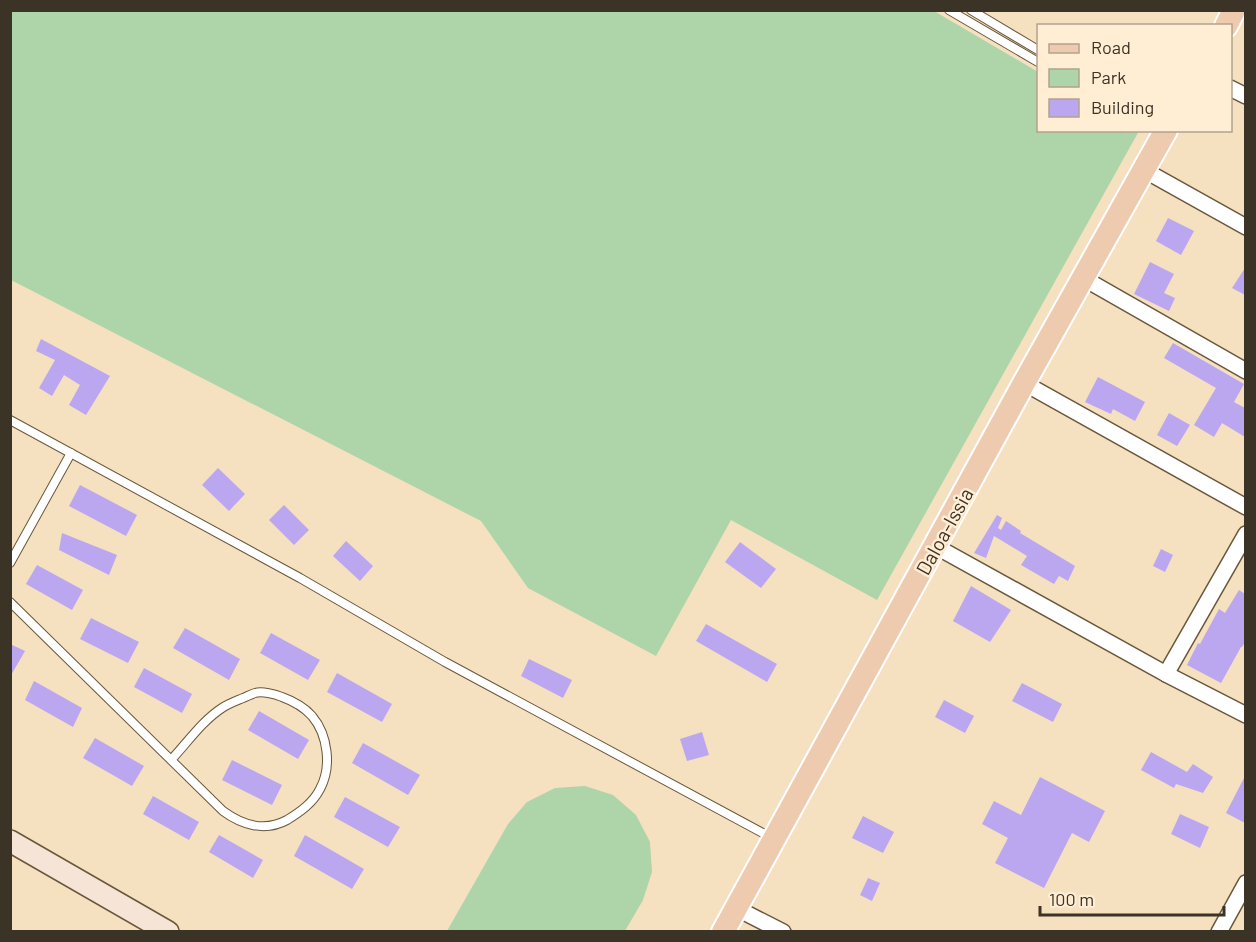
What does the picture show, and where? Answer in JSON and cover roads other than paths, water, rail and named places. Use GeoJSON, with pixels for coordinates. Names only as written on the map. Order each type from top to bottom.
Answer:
{"type":"FeatureCollection","features":[{"type":"Feature","properties":{"kind":"main road"},"geometry":{"type":"LineString","coordinates":[[1227,24],[1234,10]]}},
{"type":"Feature","properties":{"kind":"main road","name":"Daloa-Issia"},"geometry":{"type":"LineString","coordinates":[[723,932],[1024,383],[1165,132]]}},
{"type":"Feature","properties":{"kind":"street"},"geometry":{"type":"LineString","coordinates":[[1144,170],[1245,227]]}},
{"type":"Feature","properties":{"kind":"street"},"geometry":{"type":"LineString","coordinates":[[1083,278],[1245,371]]}},
{"type":"Feature","properties":{"kind":"street"},"geometry":{"type":"LineString","coordinates":[[1024,383],[1245,507]]}},
{"type":"Feature","properties":{"kind":"street"},"geometry":{"type":"LineString","coordinates":[[1166,674],[1245,534]]}},
{"type":"Feature","properties":{"kind":"street"},"geometry":{"type":"LineString","coordinates":[[935,546],[1166,674],[1245,715]]}},
{"type":"Feature","properties":{"kind":"street"},"geometry":{"type":"LineString","coordinates":[[10,841],[168,932]]}},
{"type":"Feature","properties":{"kind":"street"},"geometry":{"type":"LineString","coordinates":[[1225,930],[1245,883]]}},
{"type":"Feature","properties":{"kind":"street"},"geometry":{"type":"LineString","coordinates":[[736,908],[783,932]]}},
{"type":"Feature","properties":{"kind":"lane"},"geometry":{"type":"LineString","coordinates":[[949,10],[1037,61]]}},
{"type":"Feature","properties":{"kind":"lane"},"geometry":{"type":"LineString","coordinates":[[971,10],[1037,49]]}},
{"type":"Feature","properties":{"kind":"lane"},"geometry":{"type":"LineString","coordinates":[[10,420],[300,578],[445,662],[773,839]]}},
{"type":"Feature","properties":{"kind":"lane"},"geometry":{"type":"LineString","coordinates":[[10,562],[71,453]]}},
{"type":"Feature","properties":{"kind":"lane"},"geometry":{"type":"LineString","coordinates":[[10,602],[171,760],[223,811],[235,820],[249,825],[265,826],[281,823],[294,815],[309,804],[320,789],[326,771],[327,753],[323,735],[312,716],[296,703],[277,695],[256,692],[222,708],[171,760]]}}]}
